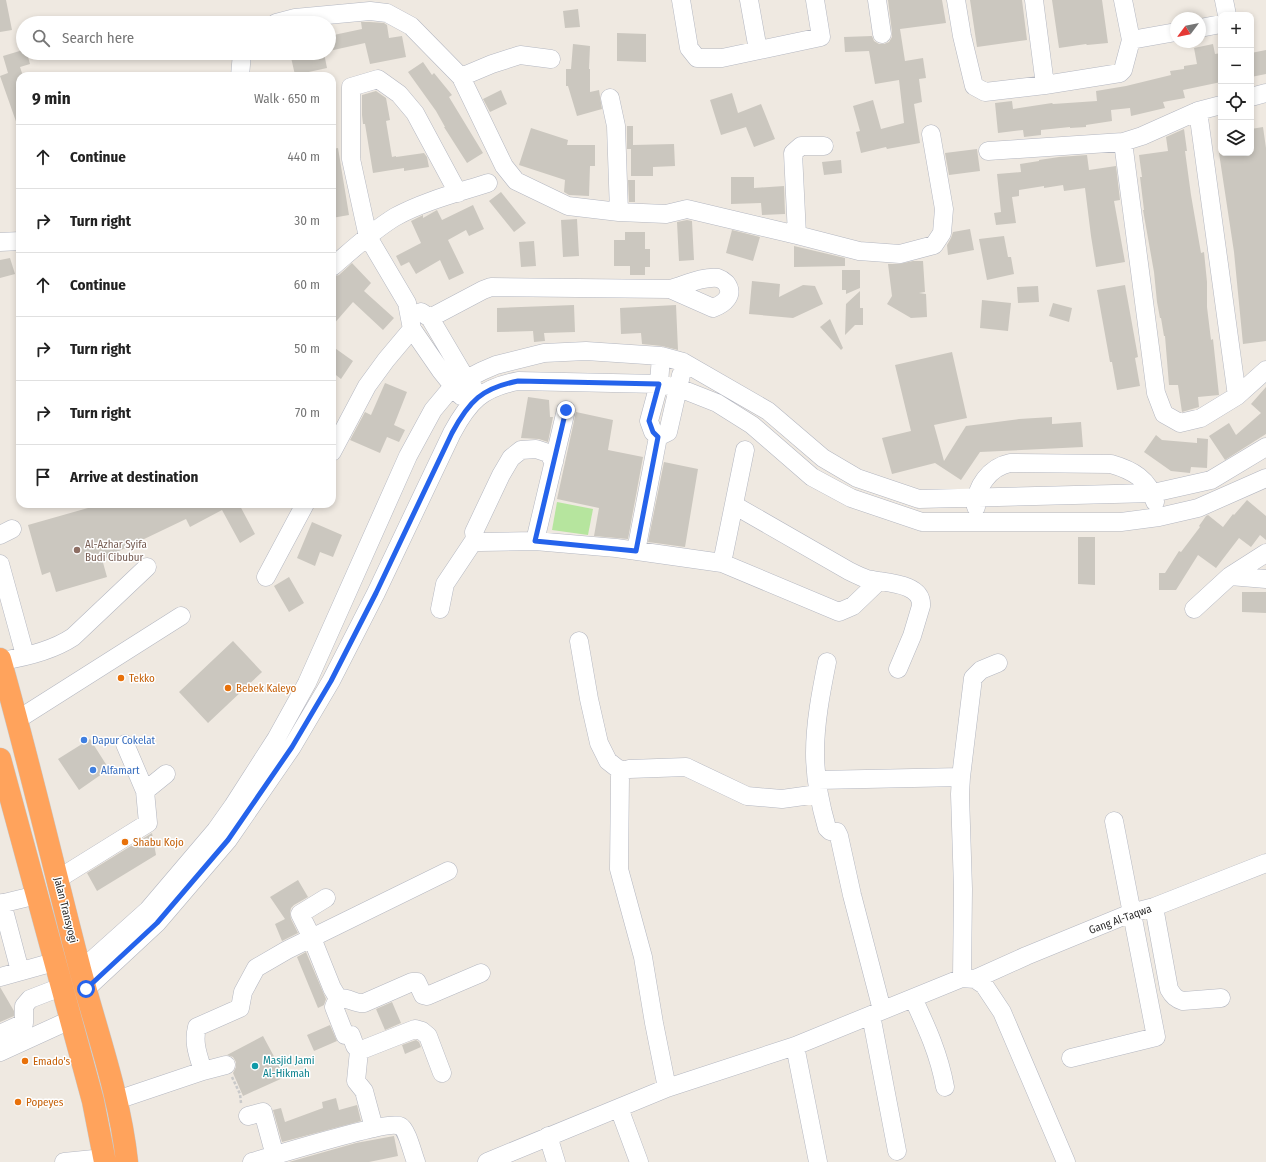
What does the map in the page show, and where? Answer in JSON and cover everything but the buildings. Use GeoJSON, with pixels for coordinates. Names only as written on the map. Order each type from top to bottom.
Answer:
{"type":"FeatureCollection","features":[{"type":"Feature","properties":{"kind":"highway","name":"Jalan Transyogi"},"geometry":{"type":"LineString","coordinates":[[0,660],[17,720],[83,979],[117,1100],[127,1162]]}},
{"type":"Feature","properties":{"kind":"highway"},"geometry":{"type":"LineString","coordinates":[[1,768],[20,832],[54,962],[93,1101],[104,1160]]}},
{"type":"Feature","properties":{"kind":"highway"},"geometry":{"type":"LineString","coordinates":[[20,832],[44,827]]}},
{"type":"Feature","properties":{"kind":"street"},"geometry":{"type":"LineString","coordinates":[[681,0],[689,48],[697,58],[722,58],[821,37],[815,0]]}},
{"type":"Feature","properties":{"kind":"street"},"geometry":{"type":"LineString","coordinates":[[749,0],[758,50]]}},
{"type":"Feature","properties":{"kind":"street"},"geometry":{"type":"LineString","coordinates":[[877,0],[882,34]]}},
{"type":"Feature","properties":{"kind":"street"},"geometry":{"type":"LineString","coordinates":[[956,0],[962,36],[974,86],[985,92],[1045,85],[1120,73],[1123,70],[1131,40],[1123,0]]}},
{"type":"Feature","properties":{"kind":"street"},"geometry":{"type":"LineString","coordinates":[[1034,0],[1045,85]]}},
{"type":"Feature","properties":{"kind":"street"},"geometry":{"type":"LineString","coordinates":[[1224,0],[1226,12]]}},
{"type":"Feature","properties":{"kind":"street"},"geometry":{"type":"LineString","coordinates":[[307,16],[371,5],[411,26],[461,77],[504,166],[516,181],[568,206],[619,212],[666,214],[687,209],[859,251],[900,254],[934,245],[942,233],[944,209],[931,134]]}},
{"type":"Feature","properties":{"kind":"street"},"geometry":{"type":"LineString","coordinates":[[1206,27],[1218,25]]}},
{"type":"Feature","properties":{"kind":"street"},"geometry":{"type":"LineString","coordinates":[[1131,40],[1170,33]]}},
{"type":"Feature","properties":{"kind":"street"},"geometry":{"type":"LineString","coordinates":[[461,77],[492,64],[520,55],[551,59]]}},
{"type":"Feature","properties":{"kind":"street"},"geometry":{"type":"LineString","coordinates":[[240,72],[241,60]]}},
{"type":"Feature","properties":{"kind":"street"},"geometry":{"type":"LineString","coordinates":[[458,193],[415,113],[399,94],[378,79],[351,87],[351,159],[368,237],[407,303],[412,329],[475,400]]}},
{"type":"Feature","properties":{"kind":"street"},"geometry":{"type":"LineString","coordinates":[[1254,96],[1266,93]]}},
{"type":"Feature","properties":{"kind":"street"},"geometry":{"type":"LineString","coordinates":[[610,98],[616,126],[619,212]]}},
{"type":"Feature","properties":{"kind":"street"},"geometry":{"type":"LineString","coordinates":[[988,151],[1123,142],[1142,136],[1198,111],[1218,106]]}},
{"type":"Feature","properties":{"kind":"street"},"geometry":{"type":"LineString","coordinates":[[1198,111],[1237,396]]}},
{"type":"Feature","properties":{"kind":"street"},"geometry":{"type":"LineString","coordinates":[[1123,142],[1156,393],[1164,414],[1180,423],[1201,418],[1237,396],[1266,370]]}},
{"type":"Feature","properties":{"kind":"street"},"geometry":{"type":"LineString","coordinates":[[797,235],[793,153],[801,146],[824,146]]}},
{"type":"Feature","properties":{"kind":"street"},"geometry":{"type":"LineString","coordinates":[[336,264],[395,217],[427,203],[488,183]]}},
{"type":"Feature","properties":{"kind":"street"},"geometry":{"type":"LineString","coordinates":[[0,242],[16,241]]}},
{"type":"Feature","properties":{"kind":"street"},"geometry":{"type":"LineString","coordinates":[[430,318],[491,287],[670,289]]}},
{"type":"Feature","properties":{"kind":"street"},"geometry":{"type":"LineString","coordinates":[[407,303],[430,318],[459,383]]}},
{"type":"Feature","properties":{"kind":"street"},"geometry":{"type":"LineString","coordinates":[[336,444],[367,386],[412,329]]}},
{"type":"Feature","properties":{"kind":"street"},"geometry":{"type":"LineString","coordinates":[[240,810],[276,739],[307,683],[408,456],[433,410],[459,383],[496,365],[544,353],[586,351],[661,356],[683,362],[768,411],[823,458],[857,478],[919,499],[1153,493],[1212,480],[1266,447]]}},
{"type":"Feature","properties":{"kind":"street"},"geometry":{"type":"LineString","coordinates":[[658,437],[653,432],[649,421],[659,384],[661,356]]}},
{"type":"Feature","properties":{"kind":"street"},"geometry":{"type":"LineString","coordinates":[[658,437],[668,432],[679,388],[683,362]]}},
{"type":"Feature","properties":{"kind":"street"},"geometry":{"type":"LineString","coordinates":[[83,979],[148,910],[216,830],[240,810],[292,747],[331,681],[376,593],[460,418],[475,400],[501,384],[518,381],[659,384],[679,388],[717,403],[752,425],[812,477],[850,498],[922,522],[1121,522],[1198,508],[1266,478]]}},
{"type":"Feature","properties":{"kind":"street"},"geometry":{"type":"LineString","coordinates":[[535,541],[566,410]]}},
{"type":"Feature","properties":{"kind":"street"},"geometry":{"type":"LineString","coordinates":[[636,551],[658,437]]}},
{"type":"Feature","properties":{"kind":"street"},"geometry":{"type":"LineString","coordinates":[[440,609],[446,584],[475,539],[474,532],[501,475],[511,458],[521,450],[536,448],[548,453],[554,462]]}},
{"type":"Feature","properties":{"kind":"street"},"geometry":{"type":"LineString","coordinates":[[722,563],[745,450]]}},
{"type":"Feature","properties":{"kind":"street"},"geometry":{"type":"LineString","coordinates":[[976,522],[975,498],[987,475],[1003,464],[1010,463],[1111,464],[1125,468],[1145,481],[1153,493],[1159,516]]}},
{"type":"Feature","properties":{"kind":"street"},"geometry":{"type":"LineString","coordinates":[[734,505],[849,571],[866,579],[878,580],[909,588],[917,593],[921,603],[912,636],[898,669]]}},
{"type":"Feature","properties":{"kind":"street"},"geometry":{"type":"LineString","coordinates":[[266,577],[303,508]]}},
{"type":"Feature","properties":{"kind":"street"},"geometry":{"type":"LineString","coordinates":[[475,539],[480,542],[535,541],[636,551],[722,563],[839,612],[853,606],[878,580]]}},
{"type":"Feature","properties":{"kind":"street"},"geometry":{"type":"LineString","coordinates":[[1194,609],[1230,576],[1266,553]]}},
{"type":"Feature","properties":{"kind":"street"},"geometry":{"type":"LineString","coordinates":[[0,564],[25,655]]}},
{"type":"Feature","properties":{"kind":"street"},"geometry":{"type":"LineString","coordinates":[[0,660],[16,658],[49,650],[61,645],[73,637],[147,567]]}},
{"type":"Feature","properties":{"kind":"street"},"geometry":{"type":"LineString","coordinates":[[1230,576],[1266,578]]}},
{"type":"Feature","properties":{"kind":"street"},"geometry":{"type":"LineString","coordinates":[[17,720],[180,616]]}},
{"type":"Feature","properties":{"kind":"street"},"geometry":{"type":"LineString","coordinates":[[579,641],[589,700],[599,744],[608,760],[617,768],[624,771]]}},
{"type":"Feature","properties":{"kind":"street"},"geometry":{"type":"LineString","coordinates":[[827,662],[819,704],[815,753],[818,787],[828,828],[830,831],[837,832],[839,836],[852,895],[876,1012],[897,1151]]}},
{"type":"Feature","properties":{"kind":"street"},"geometry":{"type":"LineString","coordinates":[[998,663],[981,670],[973,678],[961,777],[960,794],[968,978],[984,985],[1002,1012],[1066,1162]]}},
{"type":"Feature","properties":{"kind":"street"},"geometry":{"type":"LineString","coordinates":[[58,880],[148,823],[145,791],[125,744]]}},
{"type":"Feature","properties":{"kind":"street"},"geometry":{"type":"LineString","coordinates":[[667,1088],[643,957],[619,869],[620,776],[624,771],[629,768],[686,767],[747,796],[782,799],[818,787],[961,777]]}},
{"type":"Feature","properties":{"kind":"street"},"geometry":{"type":"LineString","coordinates":[[145,791],[166,774]]}},
{"type":"Feature","properties":{"kind":"street"},"geometry":{"type":"LineString","coordinates":[[1071,1058],[1156,1037],[1114,821]]}},
{"type":"Feature","properties":{"kind":"street","name":"Gang Al-Taqwa"},"geometry":{"type":"LineString","coordinates":[[487,1162],[667,1088],[795,1046],[876,1012],[1026,956],[1131,913],[1154,907],[1266,863]]}},
{"type":"Feature","properties":{"kind":"street"},"geometry":{"type":"LineString","coordinates":[[203,1071],[194,1037],[197,1027],[240,1008],[243,992],[256,968],[287,950],[448,871]]}},
{"type":"Feature","properties":{"kind":"street"},"geometry":{"type":"LineString","coordinates":[[20,971],[1,904],[37,895]]}},
{"type":"Feature","properties":{"kind":"street"},"geometry":{"type":"LineString","coordinates":[[326,898],[300,914],[312,938],[332,988],[338,998]]}},
{"type":"Feature","properties":{"kind":"street"},"geometry":{"type":"LineString","coordinates":[[1154,907],[1169,990],[1173,996],[1178,1000],[1184,1001],[1221,998]]}},
{"type":"Feature","properties":{"kind":"street"},"geometry":{"type":"LineString","coordinates":[[0,977],[54,962]]}},
{"type":"Feature","properties":{"kind":"street"},"geometry":{"type":"LineString","coordinates":[[338,998],[346,997],[358,1004],[364,1003],[412,982],[417,982],[423,995],[427,996],[481,973]]}},
{"type":"Feature","properties":{"kind":"street"},"geometry":{"type":"LineString","coordinates":[[0,1034],[24,1023],[24,1006],[30,999],[61,987]]}},
{"type":"Feature","properties":{"kind":"street"},"geometry":{"type":"LineString","coordinates":[[338,998],[334,1007],[345,1035],[351,1035],[355,1046],[359,1051],[356,1081],[364,1092],[374,1128]]}},
{"type":"Feature","properties":{"kind":"street"},"geometry":{"type":"LineString","coordinates":[[913,998],[937,1052],[945,1086]]}},
{"type":"Feature","properties":{"kind":"street"},"geometry":{"type":"LineString","coordinates":[[0,1052],[70,1020]]}},
{"type":"Feature","properties":{"kind":"street"},"geometry":{"type":"LineString","coordinates":[[359,1051],[415,1029],[422,1030],[428,1036],[442,1073]]}},
{"type":"Feature","properties":{"kind":"street"},"geometry":{"type":"LineString","coordinates":[[795,1046],[818,1162]]}},
{"type":"Feature","properties":{"kind":"street"},"geometry":{"type":"LineString","coordinates":[[117,1100],[203,1071],[226,1065]]}},
{"type":"Feature","properties":{"kind":"street"},"geometry":{"type":"LineString","coordinates":[[620,1108],[639,1162]]}},
{"type":"Feature","properties":{"kind":"street"},"geometry":{"type":"LineString","coordinates":[[248,1116],[263,1112],[275,1156]]}},
{"type":"Feature","properties":{"kind":"street"},"geometry":{"type":"LineString","coordinates":[[252,1162],[275,1156],[296,1156],[374,1128],[395,1125],[401,1126],[405,1131],[416,1162]]}},
{"type":"Feature","properties":{"kind":"street"},"geometry":{"type":"LineString","coordinates":[[548,1136],[556,1162]]}},
{"type":"Feature","properties":{"kind":"street"},"geometry":{"type":"LineString","coordinates":[[64,1162],[104,1160]]}},
{"type":"Feature","properties":{"kind":"path"},"geometry":{"type":"LineString","coordinates":[[226,1065],[240,1094],[242,1115],[248,1116]]}},
{"type":"Feature","properties":{"kind":"green space"},"geometry":{"type":"Polygon","coordinates":[[[557,502],[593,509],[588,535],[552,530],[557,502]]]}},
{"type":"Feature","properties":{"kind":"place","name":"Al-Azhar Syifa Budi Cibubur"},"geometry":{"type":"Point","coordinates":[77,550]}},
{"type":"Feature","properties":{"kind":"place","name":"Tekko"},"geometry":{"type":"Point","coordinates":[121,678]}},
{"type":"Feature","properties":{"kind":"place","name":"Bebek Kaleyo"},"geometry":{"type":"Point","coordinates":[228,688]}},
{"type":"Feature","properties":{"kind":"place","name":"Dapur Cokelat"},"geometry":{"type":"Point","coordinates":[84,740]}},
{"type":"Feature","properties":{"kind":"place","name":"Alfamart"},"geometry":{"type":"Point","coordinates":[93,770]}},
{"type":"Feature","properties":{"kind":"place","name":"Shabu Kojo"},"geometry":{"type":"Point","coordinates":[125,842]}},
{"type":"Feature","properties":{"kind":"place","name":"Emado's"},"geometry":{"type":"Point","coordinates":[25,1061]}},
{"type":"Feature","properties":{"kind":"place","name":"Masjid Jami Al-Hikmah"},"geometry":{"type":"Point","coordinates":[255,1066]}},
{"type":"Feature","properties":{"kind":"place","name":"Popeyes"},"geometry":{"type":"Point","coordinates":[18,1102]}},
{"type":"Feature","properties":{"kind":"route"},"geometry":{"type":"LineString","coordinates":[[86,989],[157,923],[228,840],[292,747],[331,681],[376,593],[460,418],[470,405],[480,396],[501,384],[518,381],[659,384],[649,421],[653,432],[658,437],[636,551],[535,541],[566,410]]}}]}
